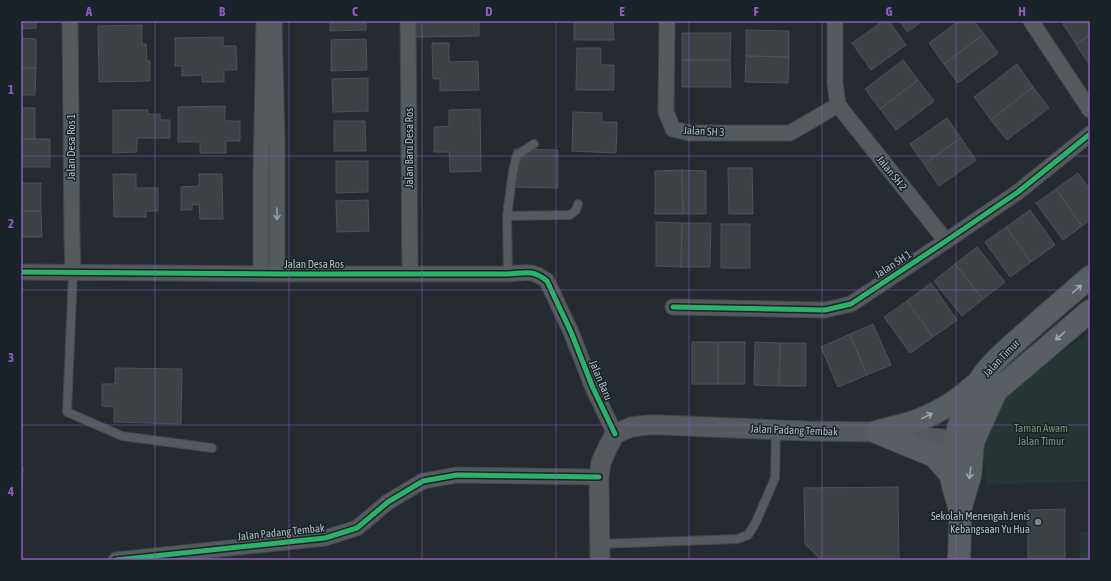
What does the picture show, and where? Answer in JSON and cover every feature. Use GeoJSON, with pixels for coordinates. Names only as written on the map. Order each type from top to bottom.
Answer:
{"type":"FeatureCollection","features":[{"type":"Feature","properties":{"kind":"main road","name":"Jalan Timur"},"geometry":{"type":"LineString","coordinates":[[959,560],[960,511],[970,476],[960,422],[978,383],[991,366],[1007,350],[1090,277]]}},
{"type":"Feature","properties":{"kind":"main road","name":"Jalan Timur"},"geometry":{"type":"LineString","coordinates":[[960,511],[951,475],[952,455],[964,441],[996,391],[1090,311]]}},
{"type":"Feature","properties":{"kind":"main road"},"geometry":{"type":"LineString","coordinates":[[876,432],[919,420],[948,406],[978,383]]}},
{"type":"Feature","properties":{"kind":"main road"},"geometry":{"type":"LineString","coordinates":[[876,432],[934,456],[951,475]]}},
{"type":"Feature","properties":{"kind":"street","name":"Jalan Desa Ros 1"},"geometry":{"type":"LineString","coordinates":[[70,21],[73,273]]}},
{"type":"Feature","properties":{"kind":"street","name":"Jalan Desa Ros"},"geometry":{"type":"LineString","coordinates":[[261,274],[261,176],[269,21]]}},
{"type":"Feature","properties":{"kind":"street","name":"Jalan Desa Ros"},"geometry":{"type":"LineString","coordinates":[[269,21],[277,144],[276,175],[278,274]]}},
{"type":"Feature","properties":{"kind":"street","name":"Jalan Baru Desa Ros"},"geometry":{"type":"LineString","coordinates":[[408,21],[410,274]]}},
{"type":"Feature","properties":{"kind":"street","name":"Jalan SH 3"},"geometry":{"type":"LineString","coordinates":[[667,21],[666,112],[672,128],[689,133],[790,133],[838,105]]}},
{"type":"Feature","properties":{"kind":"street"},"geometry":{"type":"LineString","coordinates":[[835,21],[835,83],[838,105]]}},
{"type":"Feature","properties":{"kind":"street"},"geometry":{"type":"LineString","coordinates":[[1031,21],[1090,110]]}},
{"type":"Feature","properties":{"kind":"street","name":"Jalan SH 2"},"geometry":{"type":"LineString","coordinates":[[838,105],[946,241]]}},
{"type":"Feature","properties":{"kind":"street","name":"Jalan SH 1"},"geometry":{"type":"LineString","coordinates":[[673,307],[825,310],[851,304],[1018,192],[1090,134]]}},
{"type":"Feature","properties":{"kind":"street"},"geometry":{"type":"LineString","coordinates":[[262,145],[277,144]]}},
{"type":"Feature","properties":{"kind":"street"},"geometry":{"type":"LineString","coordinates":[[261,176],[276,175]]}},
{"type":"Feature","properties":{"kind":"street","name":"Jalan Desa Ros"},"geometry":{"type":"LineString","coordinates":[[21,272],[261,274],[508,274],[532,272],[547,282],[571,332]]}},
{"type":"Feature","properties":{"kind":"street","name":"Jalan Baru"},"geometry":{"type":"LineString","coordinates":[[571,332],[593,388],[615,434]]}},
{"type":"Feature","properties":{"kind":"street","name":"Jalan Padang Tembak"},"geometry":{"type":"LineString","coordinates":[[615,434],[631,427],[647,425],[876,432],[964,441]]}},
{"type":"Feature","properties":{"kind":"street"},"geometry":{"type":"LineString","coordinates":[[600,552],[599,478],[601,462],[615,434]]}},
{"type":"Feature","properties":{"kind":"street","name":"Jalan Padang Tembak"},"geometry":{"type":"LineString","coordinates":[[116,560],[325,538],[357,528],[388,502],[423,481],[457,475],[599,478]]}},
{"type":"Feature","properties":{"kind":"lane"},"geometry":{"type":"LineString","coordinates":[[508,274],[507,216],[512,171],[517,155],[534,144]]}},
{"type":"Feature","properties":{"kind":"lane"},"geometry":{"type":"LineString","coordinates":[[507,216],[570,215],[576,210],[578,204]]}},
{"type":"Feature","properties":{"kind":"lane"},"geometry":{"type":"LineString","coordinates":[[73,273],[66,412],[122,436],[212,448]]}},
{"type":"Feature","properties":{"kind":"lane"},"geometry":{"type":"LineString","coordinates":[[600,552],[737,539],[748,535],[755,524],[775,478],[776,429]]}},
{"type":"Feature","properties":{"kind":"green space","name":"Taman Awam Jalan Timur"},"geometry":{"type":"Polygon","coordinates":[[[1090,332],[1090,481],[987,485],[982,449],[1004,398],[1011,389],[1090,332]]]}},
{"type":"Feature","properties":{"kind":"green space"},"geometry":{"type":"Polygon","coordinates":[[[1080,532],[1090,532],[1090,560],[1080,560],[1080,532]]]}},
{"type":"Feature","properties":{"kind":"building"},"geometry":{"type":"Polygon","coordinates":[[[21,21],[36,21],[36,28],[21,29],[21,21]]]}},
{"type":"Feature","properties":{"kind":"building"},"geometry":{"type":"Polygon","coordinates":[[[330,21],[366,21],[366,30],[330,31],[330,21]]]}},
{"type":"Feature","properties":{"kind":"building"},"geometry":{"type":"Polygon","coordinates":[[[415,21],[479,21],[479,36],[415,37],[415,21]]]}},
{"type":"Feature","properties":{"kind":"building"},"geometry":{"type":"Polygon","coordinates":[[[574,21],[613,21],[614,40],[574,40],[574,21]]]}},
{"type":"Feature","properties":{"kind":"building"},"geometry":{"type":"Polygon","coordinates":[[[883,21],[889,21],[906,45],[871,70],[852,43],[883,21]]]}},
{"type":"Feature","properties":{"kind":"building"},"geometry":{"type":"Polygon","coordinates":[[[900,21],[923,21],[907,32],[900,21]]]}},
{"type":"Feature","properties":{"kind":"building"},"geometry":{"type":"Polygon","coordinates":[[[959,21],[974,21],[984,34],[944,64],[929,43],[959,21]]]}},
{"type":"Feature","properties":{"kind":"building"},"geometry":{"type":"Polygon","coordinates":[[[1068,21],[1090,21],[1090,35],[1076,44],[1063,24],[1068,21]]]}},
{"type":"Feature","properties":{"kind":"building"},"geometry":{"type":"Polygon","coordinates":[[[142,25],[142,44],[146,44],[147,61],[150,61],[150,81],[99,82],[98,26],[142,25]]]}},
{"type":"Feature","properties":{"kind":"building"},"geometry":{"type":"Polygon","coordinates":[[[746,30],[789,31],[789,57],[746,56],[746,30]]]}},
{"type":"Feature","properties":{"kind":"building"},"geometry":{"type":"Polygon","coordinates":[[[682,33],[731,33],[730,60],[682,60],[682,33]]]}},
{"type":"Feature","properties":{"kind":"building"},"geometry":{"type":"Polygon","coordinates":[[[984,34],[998,53],[958,83],[944,64],[984,34]]]}},
{"type":"Feature","properties":{"kind":"building"},"geometry":{"type":"Polygon","coordinates":[[[1090,35],[1090,66],[1076,44],[1090,35]]]}},
{"type":"Feature","properties":{"kind":"building"},"geometry":{"type":"Polygon","coordinates":[[[223,37],[223,46],[236,46],[237,70],[224,70],[224,82],[202,82],[202,75],[182,76],[182,66],[175,66],[175,38],[223,37]]]}},
{"type":"Feature","properties":{"kind":"building"},"geometry":{"type":"Polygon","coordinates":[[[21,38],[36,39],[36,68],[21,68],[21,38]]]}},
{"type":"Feature","properties":{"kind":"building"},"geometry":{"type":"Polygon","coordinates":[[[366,39],[367,70],[331,71],[331,40],[366,39]]]}},
{"type":"Feature","properties":{"kind":"building"},"geometry":{"type":"Polygon","coordinates":[[[432,43],[449,43],[449,62],[478,61],[479,90],[440,91],[440,79],[433,79],[432,43]]]}},
{"type":"Feature","properties":{"kind":"building"},"geometry":{"type":"Polygon","coordinates":[[[577,48],[601,48],[601,65],[614,65],[614,90],[576,90],[577,48]]]}},
{"type":"Feature","properties":{"kind":"building"},"geometry":{"type":"Polygon","coordinates":[[[746,56],[789,57],[788,83],[745,82],[746,56]]]}},
{"type":"Feature","properties":{"kind":"building"},"geometry":{"type":"Polygon","coordinates":[[[682,60],[730,60],[731,87],[682,87],[682,60]]]}},
{"type":"Feature","properties":{"kind":"building"},"geometry":{"type":"Polygon","coordinates":[[[903,60],[918,80],[880,109],[865,89],[903,60]]]}},
{"type":"Feature","properties":{"kind":"building"},"geometry":{"type":"Polygon","coordinates":[[[1017,64],[1033,87],[991,120],[974,97],[1017,64]]]}},
{"type":"Feature","properties":{"kind":"building"},"geometry":{"type":"Polygon","coordinates":[[[21,68],[36,68],[35,95],[21,95],[21,68]]]}},
{"type":"Feature","properties":{"kind":"building"},"geometry":{"type":"Polygon","coordinates":[[[368,78],[368,111],[333,112],[332,79],[368,78]]]}},
{"type":"Feature","properties":{"kind":"building"},"geometry":{"type":"Polygon","coordinates":[[[918,80],[934,101],[896,130],[880,109],[918,80]]]}},
{"type":"Feature","properties":{"kind":"building"},"geometry":{"type":"Polygon","coordinates":[[[1033,87],[1049,108],[1007,140],[991,120],[1033,87]]]}},
{"type":"Feature","properties":{"kind":"building"},"geometry":{"type":"Polygon","coordinates":[[[225,106],[225,121],[240,121],[240,141],[226,141],[226,153],[200,153],[200,142],[178,142],[178,107],[225,106]]]}},
{"type":"Feature","properties":{"kind":"building"},"geometry":{"type":"Polygon","coordinates":[[[21,108],[35,108],[35,139],[21,139],[21,108]]]}},
{"type":"Feature","properties":{"kind":"building"},"geometry":{"type":"Polygon","coordinates":[[[480,109],[481,171],[450,172],[449,152],[434,152],[434,127],[449,126],[449,110],[480,109]]]}},
{"type":"Feature","properties":{"kind":"building"},"geometry":{"type":"Polygon","coordinates":[[[113,110],[148,110],[148,114],[160,114],[160,120],[170,120],[170,138],[137,138],[137,152],[113,153],[113,110]]]}},
{"type":"Feature","properties":{"kind":"building"},"geometry":{"type":"Polygon","coordinates":[[[573,112],[602,113],[602,122],[617,122],[616,153],[572,151],[573,112]]]}},
{"type":"Feature","properties":{"kind":"building"},"geometry":{"type":"Polygon","coordinates":[[[947,118],[961,138],[924,164],[910,144],[947,118]]]}},
{"type":"Feature","properties":{"kind":"building"},"geometry":{"type":"Polygon","coordinates":[[[334,121],[365,121],[366,151],[334,151],[334,121]]]}},
{"type":"Feature","properties":{"kind":"building"},"geometry":{"type":"Polygon","coordinates":[[[961,138],[976,160],[939,186],[924,164],[961,138]]]}},
{"type":"Feature","properties":{"kind":"building"},"geometry":{"type":"Polygon","coordinates":[[[21,139],[50,139],[50,167],[21,167],[21,139]]]}},
{"type":"Feature","properties":{"kind":"building"},"geometry":{"type":"Polygon","coordinates":[[[514,149],[558,150],[558,188],[513,187],[514,149]]]}},
{"type":"Feature","properties":{"kind":"building"},"geometry":{"type":"Polygon","coordinates":[[[336,161],[368,161],[368,192],[336,193],[336,161]]]}},
{"type":"Feature","properties":{"kind":"building"},"geometry":{"type":"Polygon","coordinates":[[[728,168],[752,168],[753,214],[729,214],[728,168]]]}},
{"type":"Feature","properties":{"kind":"building"},"geometry":{"type":"Polygon","coordinates":[[[682,170],[683,214],[655,214],[655,171],[682,170]]]}},
{"type":"Feature","properties":{"kind":"building"},"geometry":{"type":"Polygon","coordinates":[[[682,170],[706,171],[706,214],[683,214],[682,170]]]}},
{"type":"Feature","properties":{"kind":"building"},"geometry":{"type":"Polygon","coordinates":[[[1078,173],[1090,190],[1090,220],[1082,226],[1056,189],[1078,173]]]}},
{"type":"Feature","properties":{"kind":"building"},"geometry":{"type":"Polygon","coordinates":[[[113,174],[136,174],[136,188],[158,188],[158,211],[146,211],[146,217],[114,217],[113,174]]]}},
{"type":"Feature","properties":{"kind":"building"},"geometry":{"type":"Polygon","coordinates":[[[199,174],[222,174],[223,219],[200,219],[199,204],[192,205],[192,210],[181,210],[181,187],[199,186],[199,174]]]}},
{"type":"Feature","properties":{"kind":"building"},"geometry":{"type":"Polygon","coordinates":[[[21,183],[41,183],[41,211],[21,211],[21,183]]]}},
{"type":"Feature","properties":{"kind":"building"},"geometry":{"type":"Polygon","coordinates":[[[1056,189],[1082,226],[1063,240],[1036,203],[1056,189]]]}},
{"type":"Feature","properties":{"kind":"building"},"geometry":{"type":"Polygon","coordinates":[[[368,200],[369,231],[337,232],[336,201],[368,200]]]}},
{"type":"Feature","properties":{"kind":"building"},"geometry":{"type":"Polygon","coordinates":[[[1030,210],[1055,245],[1031,262],[1006,227],[1030,210]]]}},
{"type":"Feature","properties":{"kind":"building"},"geometry":{"type":"Polygon","coordinates":[[[21,211],[41,211],[42,237],[21,237],[21,211]]]}},
{"type":"Feature","properties":{"kind":"building"},"geometry":{"type":"Polygon","coordinates":[[[656,222],[682,223],[681,267],[656,266],[656,222]]]}},
{"type":"Feature","properties":{"kind":"building"},"geometry":{"type":"Polygon","coordinates":[[[682,223],[711,223],[710,267],[681,267],[682,223]]]}},
{"type":"Feature","properties":{"kind":"building"},"geometry":{"type":"Polygon","coordinates":[[[721,224],[750,224],[750,268],[721,268],[721,224]]]}},
{"type":"Feature","properties":{"kind":"building"},"geometry":{"type":"Polygon","coordinates":[[[1006,227],[1031,262],[1010,277],[985,242],[1006,227]]]}},
{"type":"Feature","properties":{"kind":"building"},"geometry":{"type":"Polygon","coordinates":[[[977,247],[1005,282],[983,299],[955,264],[977,247]]]}},
{"type":"Feature","properties":{"kind":"building"},"geometry":{"type":"Polygon","coordinates":[[[955,264],[983,299],[962,316],[934,281],[955,264]]]}},
{"type":"Feature","properties":{"kind":"building"},"geometry":{"type":"Polygon","coordinates":[[[931,283],[957,320],[933,337],[907,301],[931,283]]]}},
{"type":"Feature","properties":{"kind":"building"},"geometry":{"type":"Polygon","coordinates":[[[907,301],[933,337],[910,353],[884,317],[907,301]]]}},
{"type":"Feature","properties":{"kind":"building"},"geometry":{"type":"Polygon","coordinates":[[[873,324],[891,365],[867,375],[850,334],[873,324]]]}},
{"type":"Feature","properties":{"kind":"building"},"geometry":{"type":"Polygon","coordinates":[[[850,334],[867,375],[838,387],[821,347],[850,334]]]}},
{"type":"Feature","properties":{"kind":"building"},"geometry":{"type":"Polygon","coordinates":[[[692,342],[718,342],[718,384],[692,384],[692,342]]]}},
{"type":"Feature","properties":{"kind":"building"},"geometry":{"type":"Polygon","coordinates":[[[718,342],[745,342],[745,384],[718,384],[718,342]]]}},
{"type":"Feature","properties":{"kind":"building"},"geometry":{"type":"Polygon","coordinates":[[[755,342],[780,343],[779,386],[754,385],[755,342]]]}},
{"type":"Feature","properties":{"kind":"building"},"geometry":{"type":"Polygon","coordinates":[[[780,343],[806,343],[806,386],[779,386],[780,343]]]}},
{"type":"Feature","properties":{"kind":"building"},"geometry":{"type":"Polygon","coordinates":[[[115,368],[182,369],[181,424],[114,422],[114,407],[102,406],[102,384],[115,384],[115,368]]]}},
{"type":"Feature","properties":{"kind":"building"},"geometry":{"type":"Polygon","coordinates":[[[21,467],[23,467],[21,507],[21,467]]]}},
{"type":"Feature","properties":{"kind":"building"},"geometry":{"type":"Polygon","coordinates":[[[898,487],[899,560],[821,560],[805,544],[804,488],[898,487]]]}},
{"type":"Feature","properties":{"kind":"building"},"geometry":{"type":"Polygon","coordinates":[[[1065,509],[1065,560],[1028,560],[1028,510],[1065,509]]]}},
{"type":"Feature","properties":{"kind":"cycle path"},"geometry":{"type":"LineString","coordinates":[[673,307],[825,310],[851,304],[1018,192],[1090,134]]}},
{"type":"Feature","properties":{"kind":"cycle path"},"geometry":{"type":"LineString","coordinates":[[21,272],[277,274],[533,273],[547,281],[571,332],[593,388],[615,434]]}},
{"type":"Feature","properties":{"kind":"cycle path"},"geometry":{"type":"LineString","coordinates":[[116,560],[325,538],[357,528],[388,502],[423,481],[457,475],[599,477]]}},
{"type":"Feature","properties":{"kind":"place","name":"Sekolah Menengah Jenis Kebangsaan Yu Hua"},"geometry":{"type":"Point","coordinates":[1038,522]}}]}
